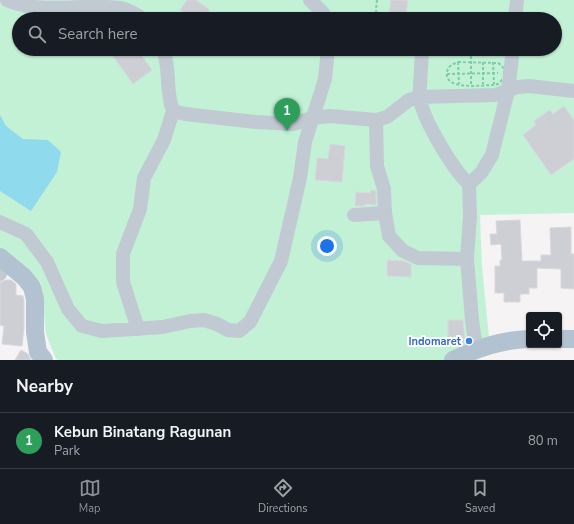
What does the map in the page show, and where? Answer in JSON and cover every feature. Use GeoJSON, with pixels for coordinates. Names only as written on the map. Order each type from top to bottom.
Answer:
{"type":"FeatureCollection","features":[{"type":"Feature","properties":{"kind":"main road"},"geometry":{"type":"LineString","coordinates":[[1,264],[24,277],[32,287],[35,299],[35,332],[38,352],[44,360]]}},
{"type":"Feature","properties":{"kind":"main road"},"geometry":{"type":"LineString","coordinates":[[562,339],[574,339]]}},
{"type":"Feature","properties":{"kind":"main road"},"geometry":{"type":"LineString","coordinates":[[453,360],[477,354],[494,344],[526,340]]}},
{"type":"Feature","properties":{"kind":"lane"},"geometry":{"type":"LineString","coordinates":[[7,0],[32,7],[121,8],[130,12]]}},
{"type":"Feature","properties":{"kind":"lane"},"geometry":{"type":"LineString","coordinates":[[310,0],[322,12]]}},
{"type":"Feature","properties":{"kind":"lane"},"geometry":{"type":"LineString","coordinates":[[516,12],[517,0]]}},
{"type":"Feature","properties":{"kind":"lane"},"geometry":{"type":"LineString","coordinates":[[138,329],[123,282],[123,254],[140,209],[144,178],[164,140],[174,111],[169,100],[168,65],[165,56]]}},
{"type":"Feature","properties":{"kind":"lane"},"geometry":{"type":"LineString","coordinates":[[0,222],[26,234],[47,262],[68,309],[82,326],[102,331],[163,328],[190,321],[204,320],[217,324],[228,330],[239,331],[250,322],[281,261],[300,178],[305,142],[325,79],[327,56]]}},
{"type":"Feature","properties":{"kind":"lane"},"geometry":{"type":"LineString","coordinates":[[422,56],[420,98],[423,111],[457,171],[469,184],[470,216],[467,259],[472,320],[477,354]]}},
{"type":"Feature","properties":{"kind":"lane"},"geometry":{"type":"LineString","coordinates":[[469,184],[481,173],[492,155],[508,91],[512,56]]}},
{"type":"Feature","properties":{"kind":"lane"},"geometry":{"type":"LineString","coordinates":[[174,111],[185,114],[256,122],[293,124],[312,118],[330,116],[376,120],[387,117],[410,100],[471,90],[494,95],[518,87],[529,86],[574,91]]}},
{"type":"Feature","properties":{"kind":"lane"},"geometry":{"type":"LineString","coordinates":[[376,120],[377,166],[384,188],[385,213],[389,236],[403,251],[418,258],[467,259]]}},
{"type":"Feature","properties":{"kind":"lane"},"geometry":{"type":"LineString","coordinates":[[354,215],[385,213]]}},
{"type":"Feature","properties":{"kind":"path"},"geometry":{"type":"LineString","coordinates":[[376,12],[377,0]]}},
{"type":"Feature","properties":{"kind":"path"},"geometry":{"type":"LineString","coordinates":[[471,56],[471,90]]}},
{"type":"Feature","properties":{"kind":"path"},"geometry":{"type":"LineString","coordinates":[[458,62],[459,85]]}},
{"type":"Feature","properties":{"kind":"path"},"geometry":{"type":"LineString","coordinates":[[458,62],[471,62],[494,62],[501,64],[505,73],[502,81],[494,85],[483,85],[471,90],[451,82],[448,79],[446,74],[450,65],[458,62]]}},
{"type":"Feature","properties":{"kind":"path"},"geometry":{"type":"LineString","coordinates":[[482,62],[483,85]]}},
{"type":"Feature","properties":{"kind":"path"},"geometry":{"type":"LineString","coordinates":[[494,62],[494,85]]}},
{"type":"Feature","properties":{"kind":"path"},"geometry":{"type":"LineString","coordinates":[[446,74],[505,73]]}},
{"type":"Feature","properties":{"kind":"green space"},"geometry":{"type":"Polygon","coordinates":[[[0,0],[574,0],[574,213],[480,215],[482,267],[489,337],[447,360],[58,360],[56,359],[46,334],[41,283],[0,247],[0,0]]]}},
{"type":"Feature","properties":{"kind":"water"},"geometry":{"type":"Polygon","coordinates":[[[0,115],[6,126],[23,139],[48,140],[61,152],[57,172],[31,211],[0,191],[0,115]]]}},
{"type":"Feature","properties":{"kind":"building"},"geometry":{"type":"Polygon","coordinates":[[[187,0],[196,0],[210,10],[209,12],[183,12],[180,10],[187,0]]]}},
{"type":"Feature","properties":{"kind":"building"},"geometry":{"type":"Polygon","coordinates":[[[391,0],[408,0],[406,12],[389,12],[391,0]]]}},
{"type":"Feature","properties":{"kind":"building"},"geometry":{"type":"Polygon","coordinates":[[[113,56],[142,56],[152,70],[133,84],[113,56]]]}},
{"type":"Feature","properties":{"kind":"building"},"geometry":{"type":"Polygon","coordinates":[[[564,106],[574,120],[574,159],[551,175],[523,135],[536,125],[534,121],[550,110],[553,114],[564,106]]]}},
{"type":"Feature","properties":{"kind":"building"},"geometry":{"type":"Polygon","coordinates":[[[330,144],[345,146],[342,182],[315,180],[317,158],[328,159],[330,144]]]}},
{"type":"Feature","properties":{"kind":"building"},"geometry":{"type":"Polygon","coordinates":[[[371,190],[376,191],[376,205],[365,204],[365,206],[355,206],[356,192],[370,193],[371,190]]]}},
{"type":"Feature","properties":{"kind":"building"},"geometry":{"type":"Polygon","coordinates":[[[520,220],[522,261],[541,261],[541,255],[551,255],[550,228],[571,227],[571,254],[574,254],[574,289],[561,288],[561,269],[537,268],[537,288],[529,288],[529,294],[520,294],[520,302],[504,302],[504,293],[495,293],[495,266],[500,266],[500,260],[502,260],[501,244],[491,245],[490,234],[497,234],[496,221],[520,220]]]}},
{"type":"Feature","properties":{"kind":"building"},"geometry":{"type":"Polygon","coordinates":[[[387,260],[403,261],[411,264],[411,277],[387,276],[387,260]]]}},
{"type":"Feature","properties":{"kind":"building"},"geometry":{"type":"Polygon","coordinates":[[[11,280],[16,284],[16,295],[23,296],[24,300],[24,328],[22,346],[2,344],[4,326],[0,325],[0,282],[11,280]]]}},
{"type":"Feature","properties":{"kind":"building"},"geometry":{"type":"Polygon","coordinates":[[[448,320],[463,320],[465,343],[459,346],[448,345],[448,320]]]}},
{"type":"Feature","properties":{"kind":"building"},"geometry":{"type":"Polygon","coordinates":[[[21,350],[28,354],[31,360],[15,360],[21,350]]]}},
{"type":"Feature","properties":{"kind":"place","name":"Kebun Binatang Ragunan"},"geometry":{"type":"Point","coordinates":[287,131]}},
{"type":"Feature","properties":{"kind":"place","name":"Indomaret"},"geometry":{"type":"Point","coordinates":[469,341]}}]}
